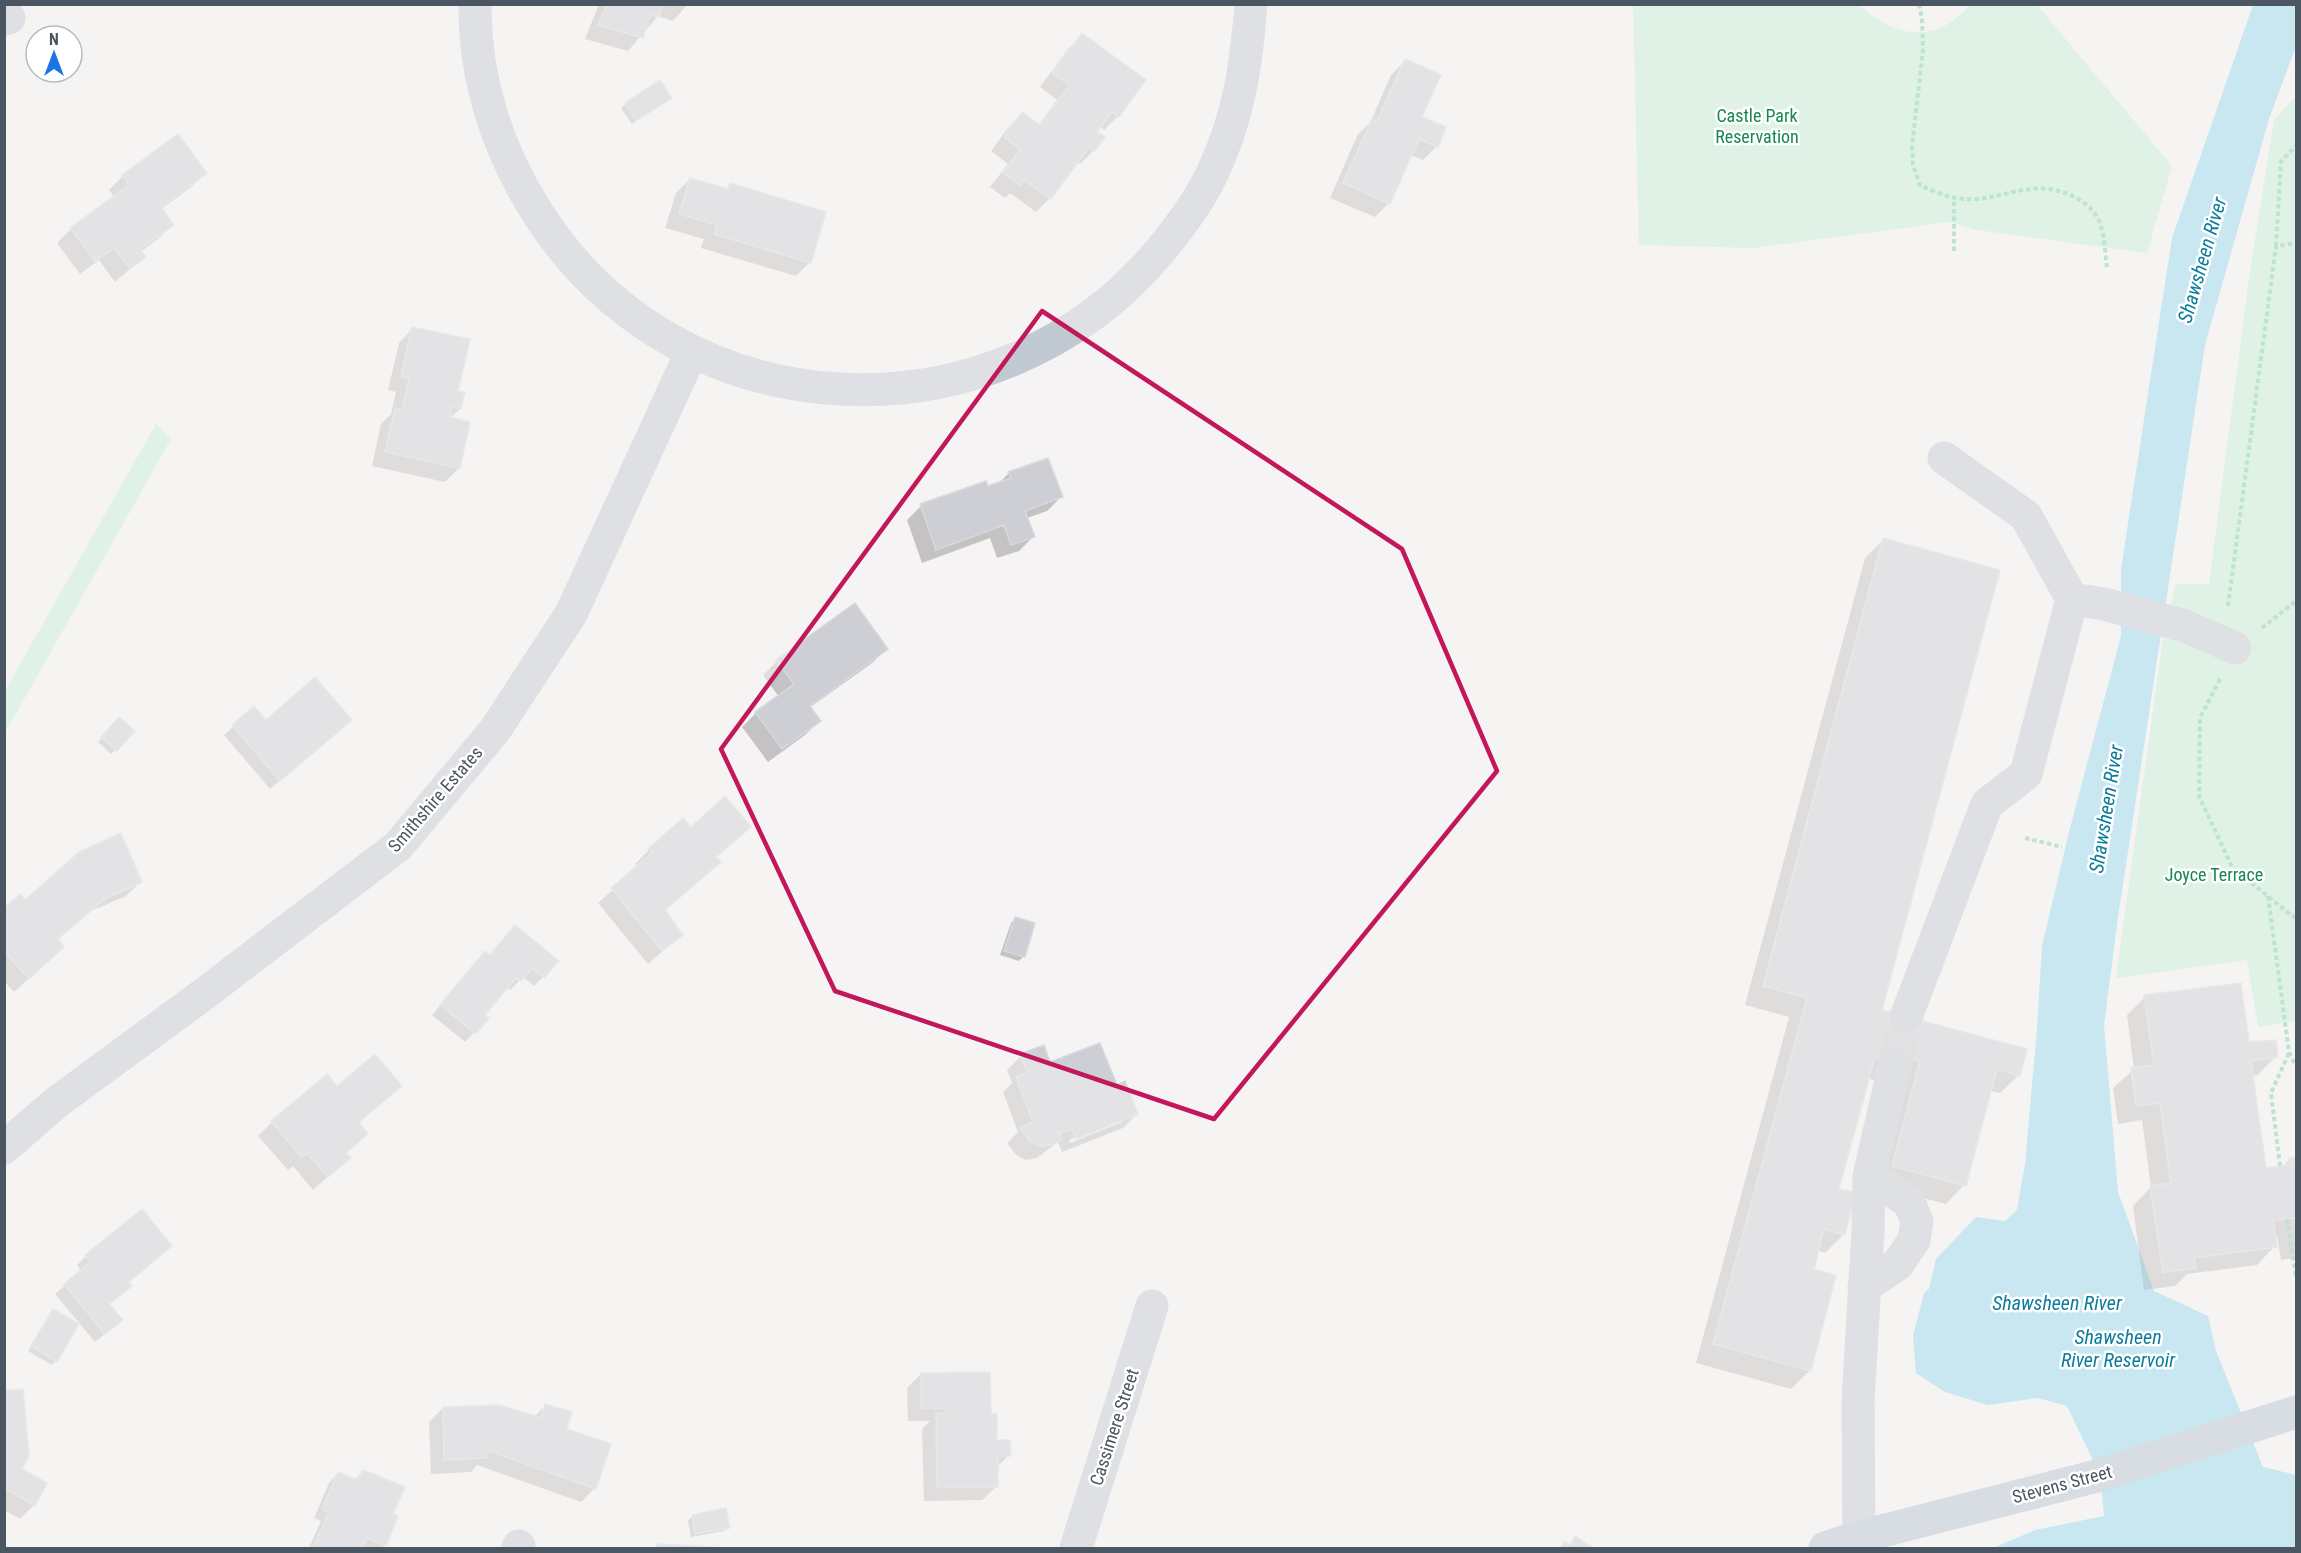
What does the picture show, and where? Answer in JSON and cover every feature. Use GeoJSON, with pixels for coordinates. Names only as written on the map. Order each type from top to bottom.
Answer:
{"type":"FeatureCollection","features":[{"type":"Feature","properties":{"kind":"main road","name":"Stevens Street"},"geometry":{"type":"LineString","coordinates":[[1825,1548],[1859,1537],[2093,1477],[2296,1412]]}},
{"type":"Feature","properties":{"kind":"street"},"geometry":{"type":"LineString","coordinates":[[475,4],[480,69],[495,128],[519,184],[552,236],[592,281],[639,320],[692,351],[748,373],[807,387],[868,391],[928,385],[987,371],[1043,347],[1094,315],[1140,275],[1179,229],[1210,177],[1233,121],[1247,62],[1251,4]]}},
{"type":"Feature","properties":{"kind":"street","name":"Smithshire Estates"},"geometry":{"type":"LineString","coordinates":[[4,1148],[57,1102],[204,994],[398,846],[495,730],[571,614],[692,351]]}},
{"type":"Feature","properties":{"kind":"street"},"geometry":{"type":"LineString","coordinates":[[1944,458],[2026,516],[2088,601],[2185,626],[2235,648]]}},
{"type":"Feature","properties":{"kind":"street"},"geometry":{"type":"LineString","coordinates":[[1906,1017],[1988,804],[2025,774],[2088,601]]}},
{"type":"Feature","properties":{"kind":"street"},"geometry":{"type":"LineString","coordinates":[[1859,1537],[1858,1401],[1869,1176],[1894,1063]]}},
{"type":"Feature","properties":{"kind":"street"},"geometry":{"type":"LineString","coordinates":[[1864,1287],[1898,1264],[1914,1240],[1917,1221],[1909,1202],[1869,1176]]}},
{"type":"Feature","properties":{"kind":"street","name":"Cassimere Street"},"geometry":{"type":"LineString","coordinates":[[1076,1548],[1152,1306]]}},
{"type":"Feature","properties":{"kind":"path"},"geometry":{"type":"LineString","coordinates":[[1919,4],[1923,50],[1912,146],[1913,165],[1920,185],[1937,193],[1954,197],[1980,198],[2034,188],[2066,193],[2088,205],[2101,224],[2107,267]]}},
{"type":"Feature","properties":{"kind":"path"},"geometry":{"type":"LineString","coordinates":[[2235,648],[2228,606],[2276,246],[2282,161],[2296,146]]}},
{"type":"Feature","properties":{"kind":"path"},"geometry":{"type":"LineString","coordinates":[[1953,251],[1954,197]]}},
{"type":"Feature","properties":{"kind":"path"},"geometry":{"type":"LineString","coordinates":[[2276,246],[2296,243]]}},
{"type":"Feature","properties":{"kind":"path"},"geometry":{"type":"LineString","coordinates":[[2296,601],[2235,648],[2200,718],[2199,796],[2232,867],[2296,917]]}},
{"type":"Feature","properties":{"kind":"path"},"geometry":{"type":"LineString","coordinates":[[2025,838],[2062,847]]}},
{"type":"Feature","properties":{"kind":"path"},"geometry":{"type":"LineString","coordinates":[[2268,896],[2289,1052],[2296,1066]]}},
{"type":"Feature","properties":{"kind":"path"},"geometry":{"type":"LineString","coordinates":[[2280,1166],[2271,1093],[2289,1052]]}},
{"type":"Feature","properties":{"kind":"path"},"geometry":{"type":"LineString","coordinates":[[2288,1219],[2296,1276]]}},
{"type":"Feature","properties":{"kind":"highlighted area"},"geometry":{"type":"Polygon","coordinates":[[[1042,311],[1402,549],[1497,771],[1214,1119],[835,991],[721,749],[1042,311]]]}},
{"type":"Feature","properties":{"kind":"green space","name":"Castle Park Reservation"},"geometry":{"type":"Polygon","coordinates":[[[1633,5],[1860,5],[1887,25],[1915,32],[1944,27],[1957,18],[1969,5],[2037,5],[2172,166],[2147,253],[1977,230],[1949,222],[1753,248],[1639,245],[1633,5]]]}},
{"type":"Feature","properties":{"kind":"green space","name":"Joyce Terrace"},"geometry":{"type":"Polygon","coordinates":[[[2296,96],[2296,1021],[2258,1027],[2247,960],[2116,978],[2162,645],[2176,584],[2209,584],[2250,271],[2274,120],[2296,96]]]}},
{"type":"Feature","properties":{"kind":"green space"},"geometry":{"type":"Polygon","coordinates":[[[156,424],[171,439],[5,733],[5,691],[156,424]]]}},
{"type":"Feature","properties":{"kind":"water","name":"Shawsheen River"},"geometry":{"type":"Polygon","coordinates":[[[2253,5],[2296,5],[2296,46],[2269,119],[2205,345],[2118,917],[2104,1025],[2118,1192],[2154,1291],[2208,1316],[2216,1351],[2263,1467],[2296,1475],[2296,1548],[1993,1548],[2035,1530],[2104,1516],[2100,1475],[2067,1406],[2038,1398],[1988,1405],[1945,1392],[1916,1373],[1913,1336],[1924,1293],[1929,1289],[1936,1259],[1976,1217],[2005,1221],[2017,1210],[2025,1164],[2042,946],[2069,832],[2121,636],[2121,569],[2172,238],[2253,5]]]}},
{"type":"Feature","properties":{"kind":"building"},"geometry":{"type":"Polygon","coordinates":[[[607,4],[663,4],[659,17],[650,15],[643,38],[598,25],[607,4]]]}},
{"type":"Feature","properties":{"kind":"building"},"geometry":{"type":"Polygon","coordinates":[[[1082,33],[1146,80],[1119,117],[1112,112],[1097,132],[1105,137],[1095,151],[1089,147],[1051,199],[1024,180],[1020,185],[1003,173],[1020,149],[1004,137],[1022,112],[1040,125],[1070,85],[1052,73],[1082,33]]]}},
{"type":"Feature","properties":{"kind":"building"},"geometry":{"type":"Polygon","coordinates":[[[1405,59],[1441,75],[1422,117],[1446,127],[1438,147],[1419,139],[1390,204],[1343,183],[1372,119],[1377,121],[1405,59]]]}},
{"type":"Feature","properties":{"kind":"building"},"geometry":{"type":"Polygon","coordinates":[[[660,80],[672,98],[636,121],[625,103],[660,80]]]}},
{"type":"Feature","properties":{"kind":"building"},"geometry":{"type":"Polygon","coordinates":[[[178,134],[207,173],[161,207],[174,225],[140,249],[146,257],[130,269],[114,248],[95,261],[70,228],[129,185],[122,175],[178,134]]]}},
{"type":"Feature","properties":{"kind":"building"},"geometry":{"type":"Polygon","coordinates":[[[690,178],[728,189],[730,183],[826,212],[811,263],[714,234],[717,225],[679,214],[690,178]]]}},
{"type":"Feature","properties":{"kind":"building"},"geometry":{"type":"Polygon","coordinates":[[[412,327],[470,339],[458,391],[465,392],[461,409],[452,407],[450,417],[470,422],[460,468],[385,452],[395,408],[402,410],[409,378],[401,377],[412,327]]]}},
{"type":"Feature","properties":{"kind":"building"},"geometry":{"type":"Polygon","coordinates":[[[1048,458],[1063,497],[1025,511],[1035,537],[1011,545],[1004,525],[936,550],[920,504],[986,481],[988,486],[1011,478],[1008,472],[1048,458]]]}},
{"type":"Feature","properties":{"kind":"building"},"geometry":{"type":"Polygon","coordinates":[[[1883,538],[2000,570],[1882,1010],[2027,1049],[2020,1076],[1997,1069],[1966,1186],[1892,1166],[1920,1061],[1908,1058],[1895,1063],[1875,1057],[1839,1189],[1856,1193],[1845,1235],[1824,1229],[1814,1269],[1836,1275],[1811,1371],[1713,1344],[1807,998],[1763,986],[1883,538]]]}},
{"type":"Feature","properties":{"kind":"building"},"geometry":{"type":"Polygon","coordinates":[[[855,603],[888,649],[810,706],[821,721],[782,749],[755,712],[794,684],[776,660],[855,603]]]}},
{"type":"Feature","properties":{"kind":"building"},"geometry":{"type":"Polygon","coordinates":[[[315,677],[352,720],[280,781],[232,725],[254,706],[266,720],[315,677]]]}},
{"type":"Feature","properties":{"kind":"building"},"geometry":{"type":"Polygon","coordinates":[[[119,717],[135,731],[117,751],[101,737],[119,717]]]}},
{"type":"Feature","properties":{"kind":"building"},"geometry":{"type":"Polygon","coordinates":[[[725,796],[751,827],[716,857],[721,862],[665,910],[683,935],[662,951],[611,888],[652,853],[648,849],[683,818],[691,827],[725,796]]]}},
{"type":"Feature","properties":{"kind":"building"},"geometry":{"type":"Polygon","coordinates":[[[121,833],[142,882],[106,898],[58,939],[64,947],[29,979],[4,951],[4,908],[20,894],[25,900],[79,852],[121,833]]]}},
{"type":"Feature","properties":{"kind":"building"},"geometry":{"type":"Polygon","coordinates":[[[1015,917],[1035,923],[1025,957],[1004,951],[1015,917]]]}},
{"type":"Feature","properties":{"kind":"building"},"geometry":{"type":"Polygon","coordinates":[[[515,925],[559,961],[544,978],[532,968],[521,981],[516,978],[485,1015],[489,1018],[476,1034],[440,1005],[485,951],[490,955],[515,925]]]}},
{"type":"Feature","properties":{"kind":"building"},"geometry":{"type":"Polygon","coordinates":[[[2241,983],[2249,1042],[2276,1040],[2278,1057],[2251,1061],[2266,1168],[2290,1165],[2289,1158],[2296,1157],[2296,1228],[2295,1218],[2273,1220],[2277,1247],[2194,1258],[2196,1268],[2163,1273],[2150,1186],[2171,1183],[2160,1103],[2136,1106],[2131,1068],[2154,1065],[2144,995],[2241,983]]]}},
{"type":"Feature","properties":{"kind":"building"},"geometry":{"type":"Polygon","coordinates":[[[1100,1043],[1117,1085],[1125,1081],[1138,1114],[1076,1139],[1072,1129],[1059,1133],[1062,1139],[1052,1145],[1040,1146],[1030,1142],[1020,1128],[1033,1122],[1016,1077],[1027,1072],[1020,1054],[1044,1045],[1050,1062],[1100,1043]]]}},
{"type":"Feature","properties":{"kind":"building"},"geometry":{"type":"Polygon","coordinates":[[[375,1054],[402,1086],[359,1122],[368,1134],[346,1153],[351,1158],[328,1177],[307,1153],[302,1158],[271,1121],[327,1074],[337,1086],[375,1054]]]}},
{"type":"Feature","properties":{"kind":"building"},"geometry":{"type":"Polygon","coordinates":[[[142,1209],[172,1246],[129,1282],[132,1286],[109,1304],[123,1320],[105,1334],[64,1284],[91,1261],[85,1255],[142,1209]]]}},
{"type":"Feature","properties":{"kind":"building"},"geometry":{"type":"Polygon","coordinates":[[[53,1309],[79,1324],[57,1362],[31,1346],[53,1309]]]}},
{"type":"Feature","properties":{"kind":"building"},"geometry":{"type":"Polygon","coordinates":[[[990,1372],[991,1414],[997,1413],[997,1440],[1010,1440],[1011,1456],[998,1456],[998,1487],[937,1487],[936,1413],[946,1413],[946,1408],[921,1408],[921,1373],[990,1372]]]}},
{"type":"Feature","properties":{"kind":"building"},"geometry":{"type":"Polygon","coordinates":[[[23,1389],[29,1456],[22,1469],[47,1483],[35,1506],[4,1488],[4,1391],[23,1389]]]}},
{"type":"Feature","properties":{"kind":"building"},"geometry":{"type":"Polygon","coordinates":[[[545,1404],[572,1412],[567,1429],[611,1444],[596,1489],[489,1451],[486,1458],[444,1460],[443,1407],[500,1405],[541,1418],[545,1404]]]}},
{"type":"Feature","properties":{"kind":"building"},"geometry":{"type":"Polygon","coordinates":[[[363,1470],[405,1487],[393,1514],[398,1516],[386,1546],[367,1538],[362,1548],[313,1548],[329,1512],[322,1509],[338,1472],[358,1480],[363,1470]]]}},
{"type":"Feature","properties":{"kind":"building"},"geometry":{"type":"Polygon","coordinates":[[[726,1508],[730,1528],[695,1534],[692,1515],[726,1508]]]}},
{"type":"Feature","properties":{"kind":"building"},"geometry":{"type":"Polygon","coordinates":[[[1575,1536],[1593,1548],[1560,1548],[1565,1541],[1570,1545],[1575,1536]]]}},
{"type":"Feature","properties":{"kind":"building"},"geometry":{"type":"Polygon","coordinates":[[[657,1544],[714,1547],[714,1548],[657,1548],[657,1544]]]}},
{"type":"Feature","properties":{"kind":"tunnel"},"geometry":{"type":"LineString","coordinates":[[1895,1063],[1906,1017]]}},
{"type":"Feature","properties":{"kind":"water label","name":"Shawsheen River Reservoir"},"geometry":{"type":"Point","coordinates":[2118,1348]}}]}
